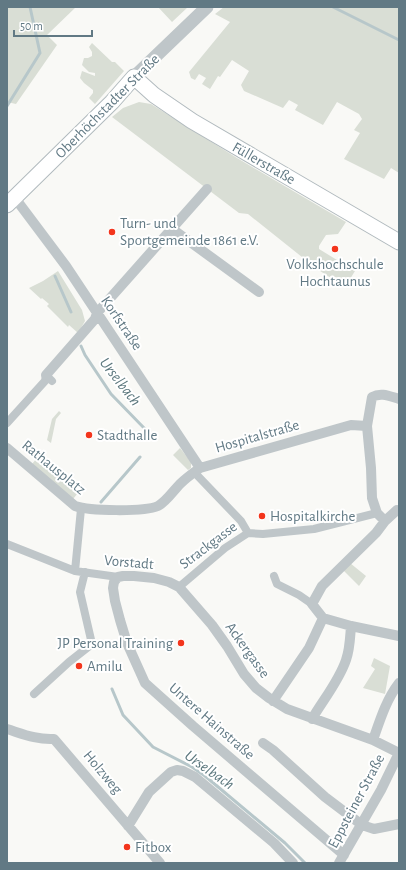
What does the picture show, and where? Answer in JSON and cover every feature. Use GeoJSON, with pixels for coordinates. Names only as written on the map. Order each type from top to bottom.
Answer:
{"type":"FeatureCollection","features":[{"type":"Feature","properties":{"kind":"main road","name":"Oberhöchstadter Straße"},"geometry":{"type":"LineString","coordinates":[[11,202],[112,102],[134,77]]}},
{"type":"Feature","properties":{"kind":"main road","name":"Füllerstraße"},"geometry":{"type":"LineString","coordinates":[[134,77],[154,96],[192,121],[399,242]]}},
{"type":"Feature","properties":{"kind":"street","name":"Oberhöchstadter Straße"},"geometry":{"type":"LineString","coordinates":[[134,77],[207,7]]}},
{"type":"Feature","properties":{"kind":"street"},"geometry":{"type":"LineString","coordinates":[[7,423],[49,378],[95,319],[97,313],[207,189]]}},
{"type":"Feature","properties":{"kind":"street","name":"Korfstraße"},"geometry":{"type":"LineString","coordinates":[[11,202],[52,246],[97,313],[197,470]]}},
{"type":"Feature","properties":{"kind":"street"},"geometry":{"type":"LineString","coordinates":[[171,228],[259,292]]}},
{"type":"Feature","properties":{"kind":"street"},"geometry":{"type":"LineString","coordinates":[[385,522],[377,513],[372,498],[367,426],[372,398],[377,395],[386,395],[399,399]]}},
{"type":"Feature","properties":{"kind":"street","name":"Hospitalstraße"},"geometry":{"type":"LineString","coordinates":[[81,508],[92,510],[147,509],[158,506],[181,483],[197,470],[351,425],[367,426]]}},
{"type":"Feature","properties":{"kind":"street","name":"Rathausplatz"},"geometry":{"type":"LineString","coordinates":[[7,448],[75,506],[81,508]]}},
{"type":"Feature","properties":{"kind":"street"},"geometry":{"type":"LineString","coordinates":[[197,470],[241,521],[248,533]]}},
{"type":"Feature","properties":{"kind":"street"},"geometry":{"type":"LineString","coordinates":[[75,571],[81,508]]}},
{"type":"Feature","properties":{"kind":"street"},"geometry":{"type":"LineString","coordinates":[[312,604],[322,586],[398,510]]}},
{"type":"Feature","properties":{"kind":"street","name":"Strackgasse"},"geometry":{"type":"LineString","coordinates":[[179,587],[225,548],[248,533],[314,529],[377,513],[398,510]]}},
{"type":"Feature","properties":{"kind":"street","name":"Vorstadt"},"geometry":{"type":"LineString","coordinates":[[7,544],[75,571],[118,577],[134,576],[154,578],[169,582],[179,587]]}},
{"type":"Feature","properties":{"kind":"street"},"geometry":{"type":"LineString","coordinates":[[34,694],[69,662],[92,644],[80,592],[85,572]]}},
{"type":"Feature","properties":{"kind":"street"},"geometry":{"type":"LineString","coordinates":[[274,576],[277,584],[299,595],[312,604],[323,618],[351,626],[399,636]]}},
{"type":"Feature","properties":{"kind":"street","name":"Untere Hainstraße"},"geometry":{"type":"LineString","coordinates":[[118,577],[114,582],[113,588],[120,620],[127,643],[145,683],[342,859]]}},
{"type":"Feature","properties":{"kind":"street","name":"Ackergasse"},"geometry":{"type":"LineString","coordinates":[[179,587],[212,625],[244,674],[256,688],[273,701],[287,709],[373,740],[399,753]]}},
{"type":"Feature","properties":{"kind":"street"},"geometry":{"type":"LineString","coordinates":[[273,701],[309,648],[323,618]]}},
{"type":"Feature","properties":{"kind":"street"},"geometry":{"type":"LineString","coordinates":[[312,718],[344,666],[349,649],[351,626]]}},
{"type":"Feature","properties":{"kind":"street"},"geometry":{"type":"LineString","coordinates":[[373,740],[391,694],[399,683]]}},
{"type":"Feature","properties":{"kind":"street","name":"Holzweg"},"geometry":{"type":"LineString","coordinates":[[7,729],[35,738],[45,740],[54,739],[160,863]]}},
{"type":"Feature","properties":{"kind":"street"},"geometry":{"type":"LineString","coordinates":[[263,743],[273,750],[325,797],[362,825],[374,829],[399,824]]}},
{"type":"Feature","properties":{"kind":"street","name":"Eppsteiner Straße"},"geometry":{"type":"LineString","coordinates":[[342,859],[381,790],[399,753]]}},
{"type":"Feature","properties":{"kind":"street"},"geometry":{"type":"LineString","coordinates":[[128,826],[149,792],[171,772],[177,770],[183,771],[195,777],[274,842],[293,863]]}},
{"type":"Feature","properties":{"kind":"shaded area"},"geometry":{"type":"Polygon","coordinates":[[[7,7],[76,7],[47,35],[57,45],[16,104],[7,102],[7,7]]]}},
{"type":"Feature","properties":{"kind":"shaded area"},"geometry":{"type":"Polygon","coordinates":[[[158,7],[188,7],[172,22],[158,7]]]}},
{"type":"Feature","properties":{"kind":"shaded area"},"geometry":{"type":"Polygon","coordinates":[[[224,7],[399,7],[399,173],[391,168],[384,179],[344,159],[360,133],[354,130],[362,119],[359,114],[337,102],[323,125],[295,110],[298,105],[289,100],[283,108],[244,91],[241,85],[249,71],[232,60],[220,77],[218,76],[210,89],[202,84],[206,78],[199,74],[195,80],[191,78],[189,72],[230,22],[215,14],[224,7]]]}},
{"type":"Feature","properties":{"kind":"shaded area"},"geometry":{"type":"Polygon","coordinates":[[[92,43],[124,71],[95,104],[89,98],[93,93],[93,90],[80,78],[82,71],[95,76],[95,73],[89,72],[82,65],[84,58],[92,56],[92,52],[89,47],[92,43]]]}},
{"type":"Feature","properties":{"kind":"shaded area"},"geometry":{"type":"Polygon","coordinates":[[[139,102],[151,104],[237,158],[346,222],[338,234],[326,235],[319,246],[319,249],[355,271],[345,287],[317,269],[248,214],[239,213],[112,117],[123,108],[139,102]]]}},
{"type":"Feature","properties":{"kind":"shaded area"},"geometry":{"type":"Polygon","coordinates":[[[58,271],[82,310],[85,321],[78,333],[69,325],[68,327],[47,306],[49,304],[29,288],[58,271]]]}},
{"type":"Feature","properties":{"kind":"shaded area"},"geometry":{"type":"Polygon","coordinates":[[[59,411],[61,413],[56,419],[51,443],[47,440],[52,419],[59,411]]]}},
{"type":"Feature","properties":{"kind":"shaded area"},"geometry":{"type":"Polygon","coordinates":[[[180,448],[191,462],[191,468],[188,470],[173,455],[180,448]]]}},
{"type":"Feature","properties":{"kind":"shaded area"},"geometry":{"type":"Polygon","coordinates":[[[37,458],[78,493],[73,499],[32,464],[37,458]]]}},
{"type":"Feature","properties":{"kind":"shaded area"},"geometry":{"type":"Polygon","coordinates":[[[350,563],[366,576],[359,586],[343,570],[350,563]]]}},
{"type":"Feature","properties":{"kind":"shaded area"},"geometry":{"type":"Polygon","coordinates":[[[374,658],[390,666],[385,694],[363,688],[375,669],[371,666],[374,658]]]}},
{"type":"Feature","properties":{"kind":"waterway","name":"Urselbach"},"geometry":{"type":"LineString","coordinates":[[7,106],[40,53],[30,7]]}},
{"type":"Feature","properties":{"kind":"waterway"},"geometry":{"type":"LineString","coordinates":[[333,7],[399,40]]}},
{"type":"Feature","properties":{"kind":"waterway","name":"Urselbach"},"geometry":{"type":"LineString","coordinates":[[55,276],[71,312]]}},
{"type":"Feature","properties":{"kind":"waterway","name":"Urselbach"},"geometry":{"type":"LineString","coordinates":[[81,346],[85,355],[111,394],[145,429]]}},
{"type":"Feature","properties":{"kind":"waterway","name":"Urselbach"},"geometry":{"type":"LineString","coordinates":[[101,502],[140,457]]}},
{"type":"Feature","properties":{"kind":"waterway","name":"Urselbach"},"geometry":{"type":"LineString","coordinates":[[112,689],[123,715],[153,747],[192,767],[205,776],[285,843],[305,863]]}},
{"type":"Feature","properties":{"kind":"place","name":"Turn- und Sportgemeinde 1861 e.V."},"geometry":{"type":"Point","coordinates":[112,232]}},
{"type":"Feature","properties":{"kind":"place","name":"Volkshochschule Hochtaunus"},"geometry":{"type":"Point","coordinates":[335,249]}},
{"type":"Feature","properties":{"kind":"place","name":"Stadthalle"},"geometry":{"type":"Point","coordinates":[89,435]}},
{"type":"Feature","properties":{"kind":"place","name":"Hospitalkirche"},"geometry":{"type":"Point","coordinates":[262,516]}},
{"type":"Feature","properties":{"kind":"place","name":"JP Personal Training"},"geometry":{"type":"Point","coordinates":[181,643]}},
{"type":"Feature","properties":{"kind":"place","name":"Amilu"},"geometry":{"type":"Point","coordinates":[79,666]}},
{"type":"Feature","properties":{"kind":"place","name":"Fitbox"},"geometry":{"type":"Point","coordinates":[127,847]}}]}
